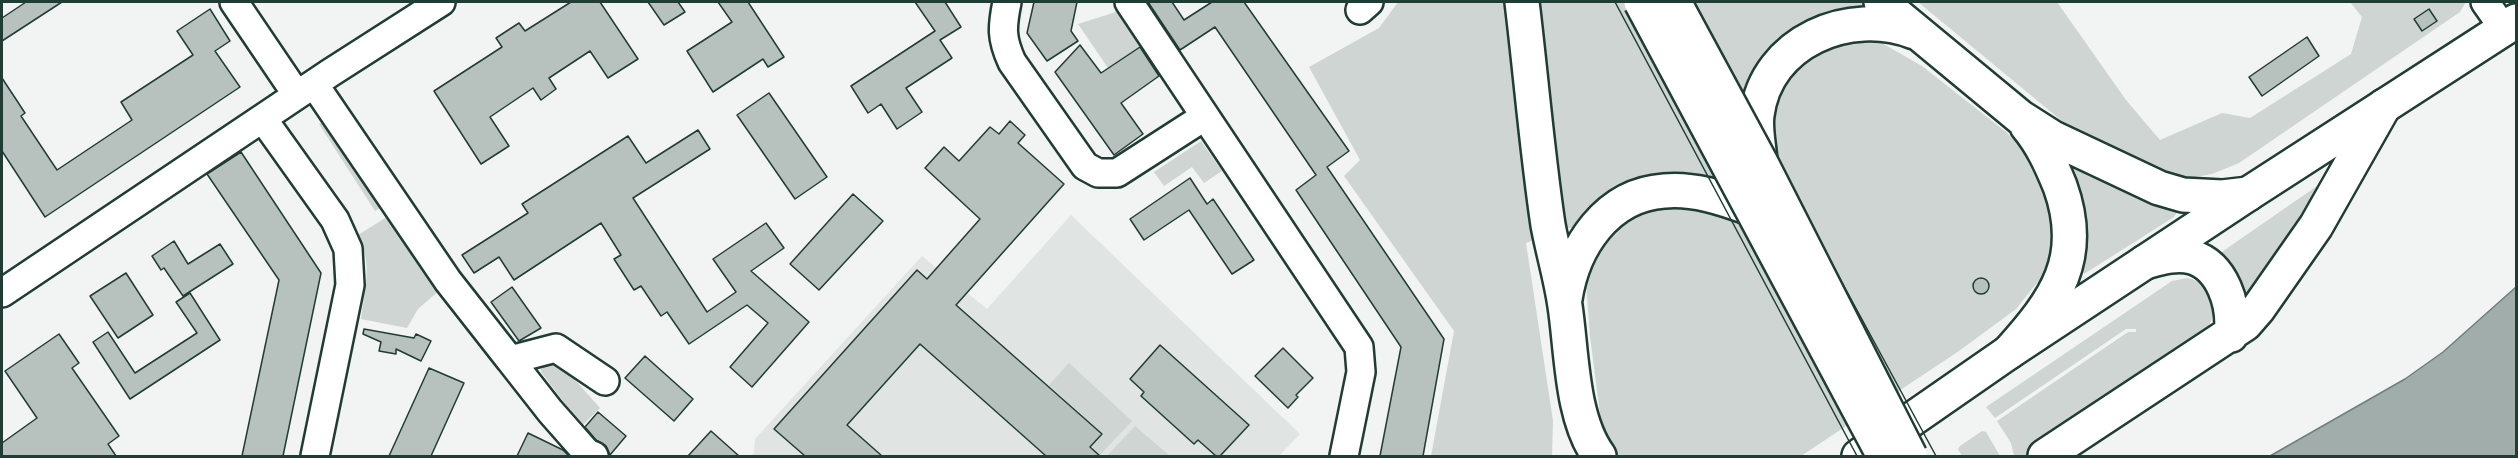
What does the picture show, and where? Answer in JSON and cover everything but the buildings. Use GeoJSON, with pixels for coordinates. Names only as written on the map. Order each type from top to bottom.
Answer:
{"type":"FeatureCollection","features":[{"type":"Feature","properties":{"kind":"main road"},"geometry":{"type":"LineString","coordinates":[[1522,2],[1548,225],[1564,304],[1575,388],[1583,420],[1599,456]]}},
{"type":"Feature","properties":{"kind":"main road"},"geometry":{"type":"LineString","coordinates":[[1641,2],[1884,456]]}},
{"type":"Feature","properties":{"kind":"main road"},"geometry":{"type":"LineString","coordinates":[[1674,2],[1760,161],[1910,456]]}},
{"type":"Feature","properties":{"kind":"main road"},"geometry":{"type":"LineString","coordinates":[[1881,2],[1925,36],[2020,117],[2062,143],[2159,188],[2183,195],[2202,197],[2248,194]]}},
{"type":"Feature","properties":{"kind":"main road"},"geometry":{"type":"LineString","coordinates":[[1760,161],[1757,115],[1763,93],[1773,73],[1786,56],[1804,42],[1822,32],[1843,26],[1880,23],[1899,26],[1925,36]]}},
{"type":"Feature","properties":{"kind":"main road"},"geometry":{"type":"LineString","coordinates":[[1859,456],[2145,262],[2510,25]]}},
{"type":"Feature","properties":{"kind":"main road"},"geometry":{"type":"LineString","coordinates":[[2045,456],[2245,324],[2316,226],[2384,106]]}},
{"type":"Feature","properties":{"kind":"main road"},"geometry":{"type":"LineString","coordinates":[[2010,352],[2038,321],[2055,294],[2066,268],[2070,244],[2065,201],[2056,177],[2039,141],[2020,117]]}},
{"type":"Feature","properties":{"kind":"main road"},"geometry":{"type":"LineString","coordinates":[[1564,304],[1576,259],[1595,226],[1608,213],[1625,202],[1644,194],[1664,191],[1704,195],[1750,208]]}},
{"type":"Feature","properties":{"kind":"main road"},"geometry":{"type":"LineString","coordinates":[[2145,262],[2174,255],[2190,256],[2204,262],[2223,283],[2231,312],[2231,335]]}},
{"type":"Feature","properties":{"kind":"main road"},"geometry":{"type":"LineString","coordinates":[[1573,456],[1575,388]]}},
{"type":"Feature","properties":{"kind":"street"},"geometry":{"type":"LineString","coordinates":[[234,2],[306,89],[448,281],[550,411],[587,453],[594,456]]}},
{"type":"Feature","properties":{"kind":"street"},"geometry":{"type":"LineString","coordinates":[[2,293],[306,89],[441,2]]}},
{"type":"Feature","properties":{"kind":"street"},"geometry":{"type":"LineString","coordinates":[[1007,2],[1002,23],[1004,43],[1012,62],[1084,166],[1098,173],[1117,173],[1204,117]]}},
{"type":"Feature","properties":{"kind":"street"},"geometry":{"type":"LineString","coordinates":[[1129,2],[1359,347],[1361,372],[1344,456]]}},
{"type":"Feature","properties":{"kind":"street"},"geometry":{"type":"LineString","coordinates":[[2485,2],[2510,25]]}},
{"type":"Feature","properties":{"kind":"street"},"geometry":{"type":"LineString","coordinates":[[263,119],[335,220],[348,249],[350,285],[315,456]]}},
{"type":"Feature","properties":{"kind":"street"},"geometry":{"type":"LineString","coordinates":[[510,360],[556,348],[605,381]]}},
{"type":"Feature","properties":{"kind":"shaded area"},"geometry":{"type":"Polygon","coordinates":[[[1398,2],[1870,2],[1865,9],[1861,40],[1880,42],[1922,66],[2006,132],[2036,160],[2058,204],[2057,244],[2044,274],[2016,309],[1959,351],[1801,456],[1619,456],[1607,444],[1601,422],[1590,336],[1585,271],[1575,228],[1566,228],[1526,243],[1553,421],[1552,456],[1431,456],[1454,331],[1344,176],[1360,160],[1309,67],[1379,28],[1398,2]]]}},
{"type":"Feature","properties":{"kind":"shaded area"},"geometry":{"type":"Polygon","coordinates":[[[1918,2],[2057,2],[2126,100],[2160,140],[2222,113],[2250,118],[2351,54],[2362,17],[2350,2],[2466,2],[2460,12],[2239,163],[2212,174],[2190,178],[2127,157],[2062,121],[1918,2]]]}},
{"type":"Feature","properties":{"kind":"shaded area"},"geometry":{"type":"Polygon","coordinates":[[[1119,11],[1142,45],[1108,68],[1078,24],[1119,11]]]}},
{"type":"Feature","properties":{"kind":"shaded area"},"geometry":{"type":"Polygon","coordinates":[[[328,119],[384,206],[375,211],[319,124],[328,119]]]}},
{"type":"Feature","properties":{"kind":"shaded area"},"geometry":{"type":"Polygon","coordinates":[[[1201,141],[1222,171],[1204,183],[1192,167],[1164,186],[1154,172],[1201,141]]]}},
{"type":"Feature","properties":{"kind":"shaded area"},"geometry":{"type":"Polygon","coordinates":[[[2065,160],[2126,191],[2177,212],[2174,217],[2084,274],[2079,222],[2065,160]]]}},
{"type":"Feature","properties":{"kind":"shaded area"},"geometry":{"type":"Polygon","coordinates":[[[2320,184],[2324,185],[2248,300],[2213,258],[2320,184]]]}},
{"type":"Feature","properties":{"kind":"shaded area"},"geometry":{"type":"Polygon","coordinates":[[[390,215],[441,289],[418,309],[407,328],[361,319],[367,266],[363,245],[358,235],[390,215]]]}},
{"type":"Feature","properties":{"kind":"shaded area"},"geometry":{"type":"Polygon","coordinates":[[[1071,215],[1300,434],[1279,456],[751,456],[754,453],[755,439],[922,256],[987,309],[1071,215]]]}},
{"type":"Feature","properties":{"kind":"shaded area"},"geometry":{"type":"Polygon","coordinates":[[[2187,278],[2204,285],[2213,297],[2214,311],[2208,328],[2025,456],[2014,456],[2011,443],[1997,421],[2128,332],[2136,332],[2136,329],[2126,329],[1995,418],[1986,407],[2172,281],[2187,278]]]}},
{"type":"Feature","properties":{"kind":"shaded area"},"geometry":{"type":"Polygon","coordinates":[[[2516,287],[2516,456],[2270,456],[2405,379],[2443,352],[2516,287]]]}},
{"type":"Feature","properties":{"kind":"shaded area"},"geometry":{"type":"Polygon","coordinates":[[[553,361],[560,363],[600,408],[582,426],[541,372],[541,369],[553,361]]]}},
{"type":"Feature","properties":{"kind":"shaded area"},"geometry":{"type":"Polygon","coordinates":[[[1069,363],[1132,421],[1099,456],[1089,456],[1095,450],[1092,447],[1103,434],[1049,385],[1069,363]]]}},
{"type":"Feature","properties":{"kind":"shaded area"},"geometry":{"type":"Polygon","coordinates":[[[1135,426],[1170,456],[1107,456],[1135,426]]]}},
{"type":"Feature","properties":{"kind":"shaded area"},"geometry":{"type":"Polygon","coordinates":[[[1982,431],[1986,432],[2000,456],[1962,456],[1958,449],[1960,446],[1982,431]]]}},
{"type":"Feature","properties":{"kind":"tram line"},"geometry":{"type":"LineString","coordinates":[[1615,2],[1857,456]]}},
{"type":"Feature","properties":{"kind":"tram line"},"geometry":{"type":"LineString","coordinates":[[1690,2],[1936,456]]}}]}
